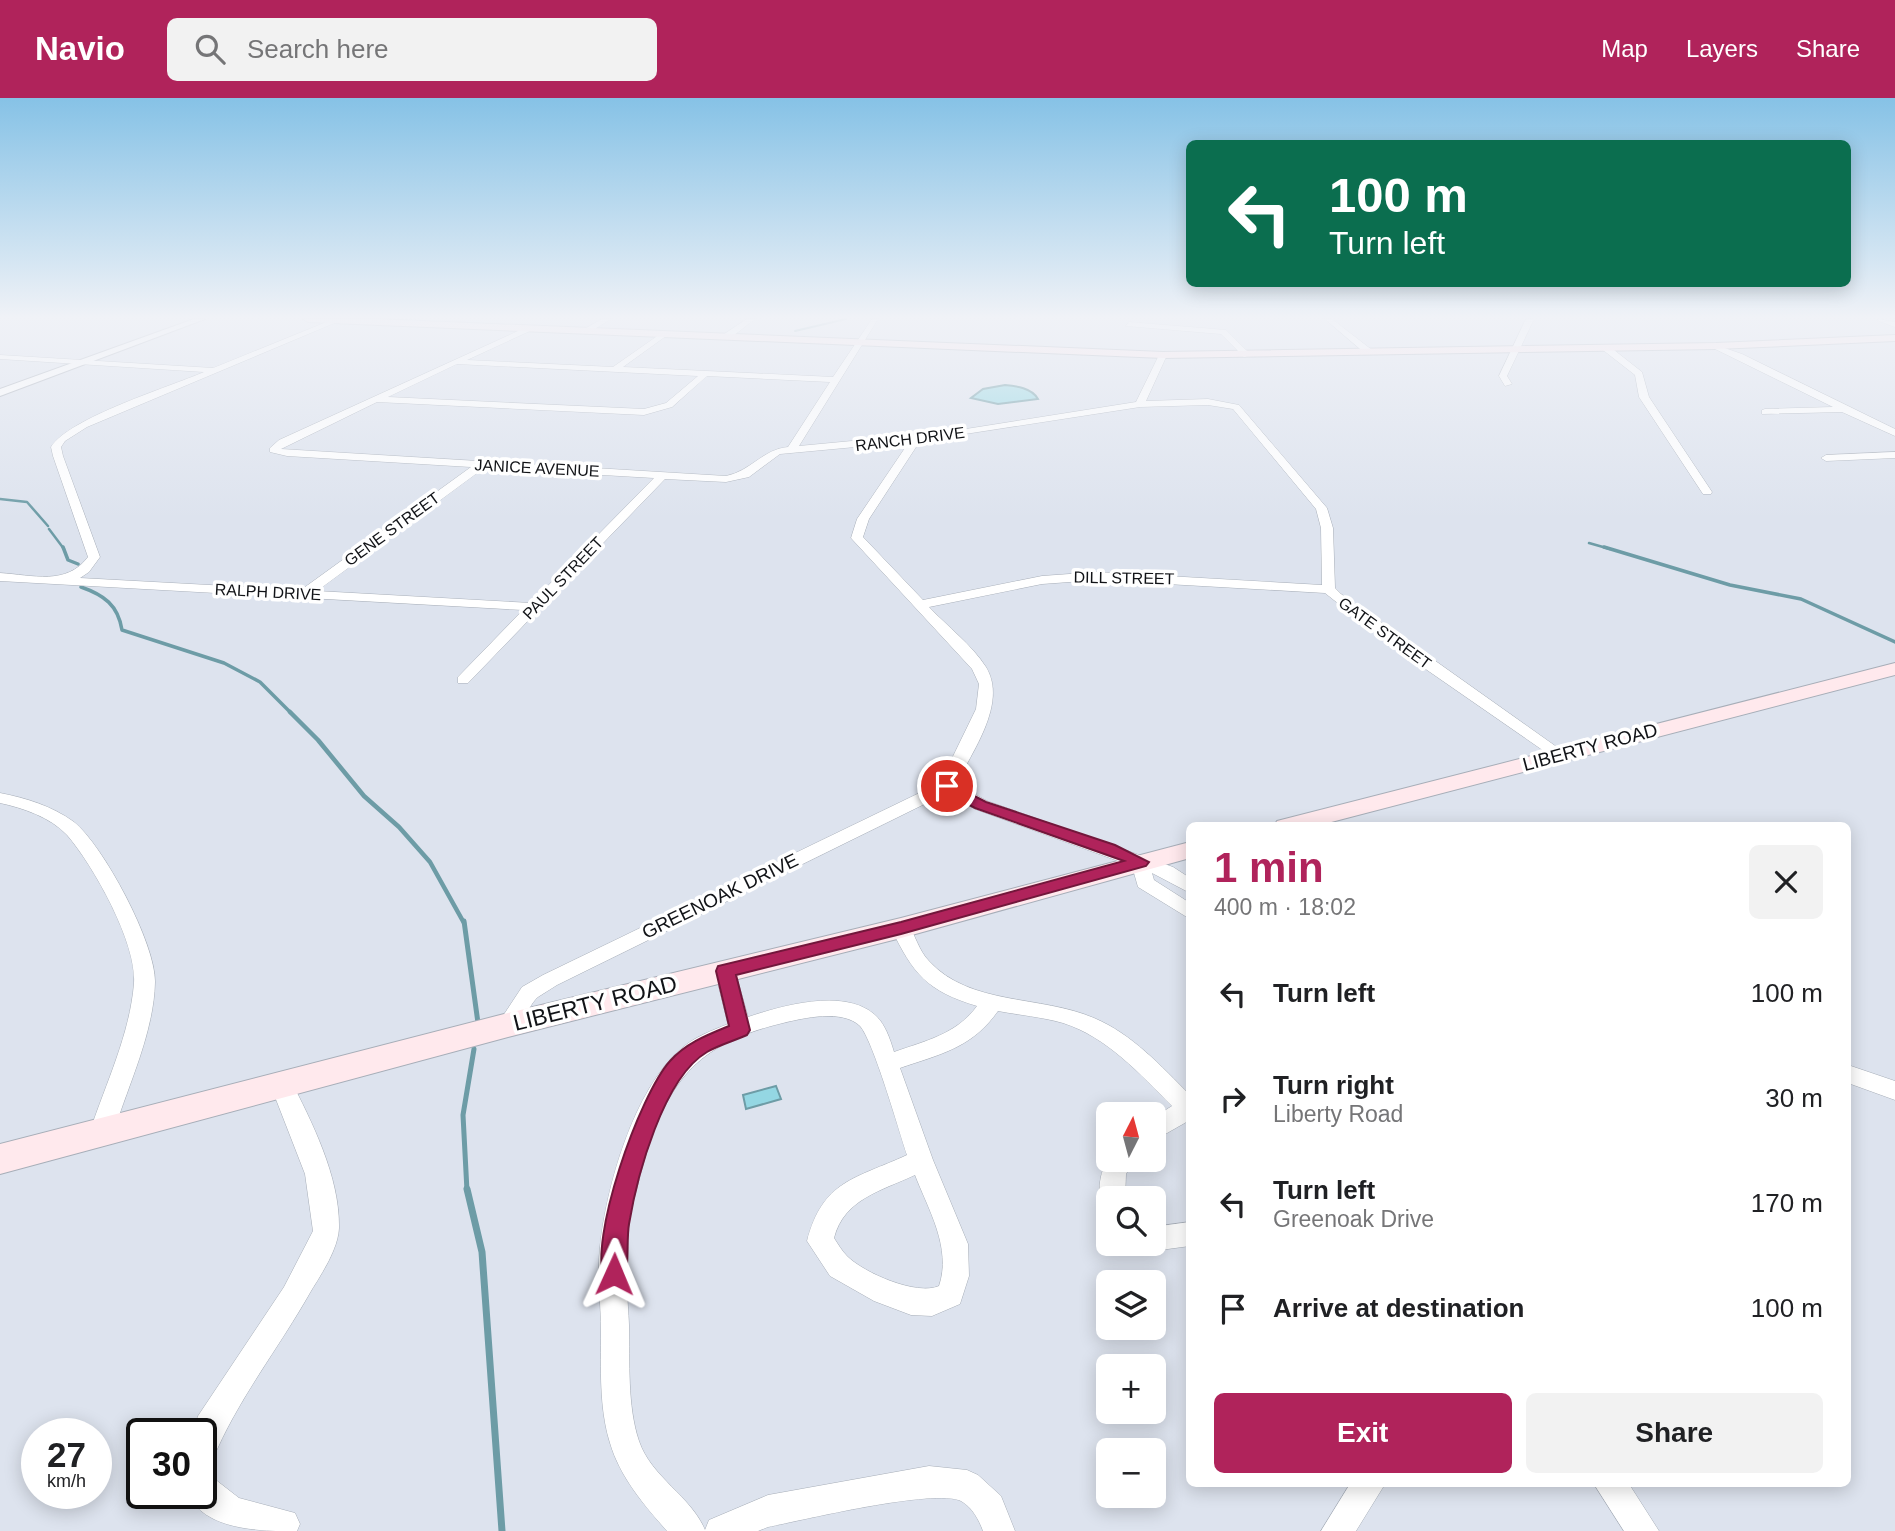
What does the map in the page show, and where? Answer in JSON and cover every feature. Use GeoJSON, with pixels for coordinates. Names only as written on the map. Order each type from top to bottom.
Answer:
{"type":"FeatureCollection","features":[{"type":"Feature","properties":{"kind":"main road","name":"LIBERTY ROAD"},"geometry":{"type":"LineString","coordinates":[[1301,822],[1895,670]]}},
{"type":"Feature","properties":{"kind":"main road","name":"LIBERTY ROAD"},"geometry":{"type":"LineString","coordinates":[[0,1159],[508,1025],[901,928],[1186,851]]}},
{"type":"Feature","properties":{"kind":"street"},"geometry":{"type":"LineString","coordinates":[[0,393],[19,386]]}},
{"type":"Feature","properties":{"kind":"street"},"geometry":{"type":"LineString","coordinates":[[67,581],[85,569],[94,557],[58,456],[57,447],[61,439],[84,425],[178,386]]}},
{"type":"Feature","properties":{"kind":"street"},"geometry":{"type":"LineString","coordinates":[[377,399],[406,386]]}},
{"type":"Feature","properties":{"kind":"street"},"geometry":{"type":"LineString","coordinates":[[377,399],[644,412],[669,405],[691,386]]}},
{"type":"Feature","properties":{"kind":"street"},"geometry":{"type":"LineString","coordinates":[[792,449],[832,386]]}},
{"type":"Feature","properties":{"kind":"street"},"geometry":{"type":"LineString","coordinates":[[1140,404],[1149,386]]}},
{"type":"Feature","properties":{"kind":"street"},"geometry":{"type":"LineString","coordinates":[[1640,386],[1644,397],[1707,492]]}},
{"type":"Feature","properties":{"kind":"street"},"geometry":{"type":"LineString","coordinates":[[1799,386],[1841,410],[1895,433]]}},
{"type":"Feature","properties":{"kind":"street","name":"JANICE AVENUE"},"geometry":{"type":"LineString","coordinates":[[377,399],[283,442],[274,450],[287,453],[662,476],[739,478],[750,474],[769,455],[792,449]]}},
{"type":"Feature","properties":{"kind":"street","name":"GATE STREET"},"geometry":{"type":"LineString","coordinates":[[1140,404],[1208,402],[1236,407],[1321,508],[1327,528],[1329,589],[1393,640],[1560,755]]}},
{"type":"Feature","properties":{"kind":"street","name":"RANCH DRIVE"},"geometry":{"type":"LineString","coordinates":[[792,449],[916,439],[1092,414],[1140,404]]}},
{"type":"Feature","properties":{"kind":"street"},"geometry":{"type":"LineString","coordinates":[[1765,412],[1841,410]]}},
{"type":"Feature","properties":{"kind":"street"},"geometry":{"type":"LineString","coordinates":[[916,439],[863,519],[857,538],[956,640],[985,678],[987,695],[984,709],[947,786],[981,805],[1109,848],[1166,872],[1186,884]]}},
{"type":"Feature","properties":{"kind":"street"},"geometry":{"type":"LineString","coordinates":[[1826,458],[1895,455]]}},
{"type":"Feature","properties":{"kind":"street","name":"GENE STREET"},"geometry":{"type":"LineString","coordinates":[[304,594],[481,465]]}},
{"type":"Feature","properties":{"kind":"street","name":"PAUL STREET"},"geometry":{"type":"LineString","coordinates":[[463,680],[662,476]]}},
{"type":"Feature","properties":{"kind":"street","name":"DILL STREET"},"geometry":{"type":"LineString","coordinates":[[920,605],[1042,580],[1087,576],[1329,589]]}},
{"type":"Feature","properties":{"kind":"street","name":"RALPH DRIVE"},"geometry":{"type":"LineString","coordinates":[[0,577],[536,607]]}},
{"type":"Feature","properties":{"kind":"street","name":"GREENOAK DRIVE"},"geometry":{"type":"LineString","coordinates":[[508,1025],[528,993],[550,980],[947,786]]}},
{"type":"Feature","properties":{"kind":"street"},"geometry":{"type":"LineString","coordinates":[[0,797],[34,807],[59,819],[73,831],[137,937],[145,981],[137,1018],[102,1131]]}},
{"type":"Feature","properties":{"kind":"street"},"geometry":{"type":"LineString","coordinates":[[1140,862],[1145,883],[1186,909]]}},
{"type":"Feature","properties":{"kind":"street"},"geometry":{"type":"LineString","coordinates":[[901,928],[920,966],[942,984],[993,1001],[1084,1022],[1115,1038],[1186,1106]]}},
{"type":"Feature","properties":{"kind":"street"},"geometry":{"type":"LineString","coordinates":[[725,971],[740,1030]]}},
{"type":"Feature","properties":{"kind":"street"},"geometry":{"type":"LineString","coordinates":[[887,1063],[950,1042],[976,1025],[993,1001]]}},
{"type":"Feature","properties":{"kind":"street"},"geometry":{"type":"LineString","coordinates":[[689,1531],[661,1503],[624,1444],[617,1384],[613,1247],[620,1210],[652,1105],[663,1086],[676,1068],[699,1047],[740,1030],[808,1010],[838,1009],[862,1016],[873,1027],[921,1160],[956,1244],[956,1276],[950,1295],[932,1303],[911,1302],[884,1292],[839,1267],[820,1241],[825,1222],[842,1197],[921,1160]]}},
{"type":"Feature","properties":{"kind":"street"},"geometry":{"type":"LineString","coordinates":[[1851,1075],[1895,1091]]}},
{"type":"Feature","properties":{"kind":"street"},"geometry":{"type":"LineString","coordinates":[[215,1418],[300,1284],[326,1234],[322,1191],[281,1084]]}},
{"type":"Feature","properties":{"kind":"street"},"geometry":{"type":"LineString","coordinates":[[1166,1123],[1186,1111]]}},
{"type":"Feature","properties":{"kind":"street"},"geometry":{"type":"LineString","coordinates":[[1166,1237],[1186,1235]]}},
{"type":"Feature","properties":{"kind":"street"},"geometry":{"type":"LineString","coordinates":[[720,1531],[768,1511],[929,1482],[967,1486],[990,1507],[999,1531]]}},
{"type":"Feature","properties":{"kind":"street"},"geometry":{"type":"LineString","coordinates":[[1337,1531],[1367,1487]]}},
{"type":"Feature","properties":{"kind":"street"},"geometry":{"type":"LineString","coordinates":[[1613,1487],[1643,1531]]}},
{"type":"Feature","properties":{"kind":"street"},"geometry":{"type":"LineString","coordinates":[[217,1505],[237,1515],[284,1524]]}},
{"type":"Feature","properties":{"kind":"water"},"geometry":{"type":"Polygon","coordinates":[[[1000,386],[1019,387],[1028,390],[1038,399],[998,404],[971,398],[983,389],[1000,386]]]}},
{"type":"Feature","properties":{"kind":"water"},"geometry":{"type":"Polygon","coordinates":[[[776,1086],[781,1099],[746,1109],[743,1095],[776,1086]]]}},
{"type":"Feature","properties":{"kind":"waterway"},"geometry":{"type":"LineString","coordinates":[[0,499],[27,502],[48,526]]}},
{"type":"Feature","properties":{"kind":"waterway"},"geometry":{"type":"LineString","coordinates":[[49,529],[64,548]]}},
{"type":"Feature","properties":{"kind":"waterway"},"geometry":{"type":"LineString","coordinates":[[1589,543],[1610,549]]}},
{"type":"Feature","properties":{"kind":"waterway"},"geometry":{"type":"LineString","coordinates":[[1604,547],[1730,585],[1801,599],[1895,642]]}},
{"type":"Feature","properties":{"kind":"waterway"},"geometry":{"type":"LineString","coordinates":[[64,548],[68,560],[78,564]]}},
{"type":"Feature","properties":{"kind":"waterway"},"geometry":{"type":"LineString","coordinates":[[81,587],[109,602],[117,614],[122,630],[224,663],[260,682],[318,740],[364,796],[399,827],[430,862],[464,923]]}},
{"type":"Feature","properties":{"kind":"waterway"},"geometry":{"type":"LineString","coordinates":[[464,921],[478,1023]]}},
{"type":"Feature","properties":{"kind":"waterway"},"geometry":{"type":"LineString","coordinates":[[467,1191],[463,1115],[474,1049]]}},
{"type":"Feature","properties":{"kind":"waterway"},"geometry":{"type":"LineString","coordinates":[[467,1189],[482,1252],[502,1531]]}},
{"type":"Feature","properties":{"kind":"route"},"geometry":{"type":"LineString","coordinates":[[614,1274],[613,1247],[620,1210],[652,1105],[676,1068],[699,1047],[740,1030],[725,971],[901,928],[1140,862],[1109,848],[981,805],[947,786]]}}]}
